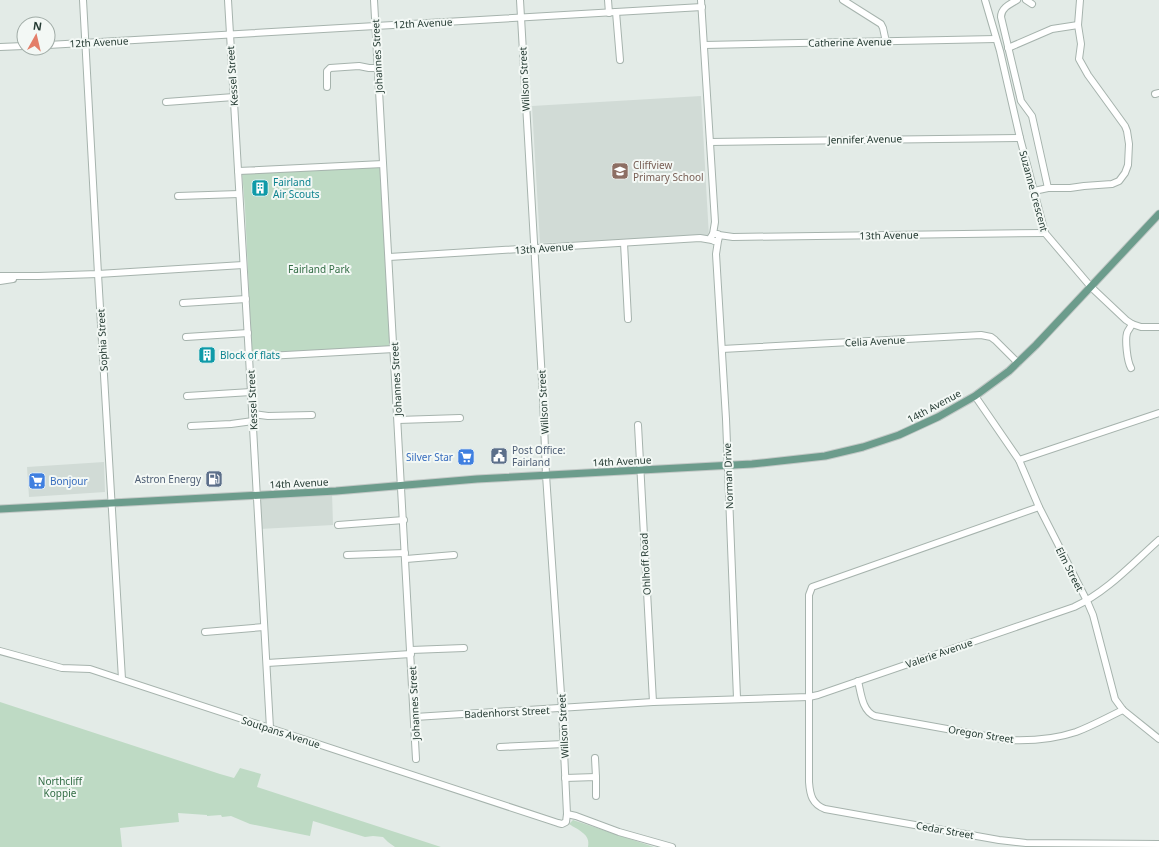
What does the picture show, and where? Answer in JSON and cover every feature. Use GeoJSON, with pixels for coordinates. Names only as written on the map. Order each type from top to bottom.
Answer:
{"type":"FeatureCollection","features":[{"type":"Feature","properties":{"kind":"main road","name":"14th Avenue"},"geometry":{"type":"LineString","coordinates":[[0,509],[256,496],[546,475],[728,464],[752,464],[804,459],[863,447],[914,429],[944,414],[974,396],[1018,363],[1159,214]]}},
{"type":"Feature","properties":{"kind":"street","name":"Sophia Street"},"geometry":{"type":"LineString","coordinates":[[83,0],[122,679]]}},
{"type":"Feature","properties":{"kind":"street","name":"Kessel Street"},"geometry":{"type":"LineString","coordinates":[[228,0],[250,357],[256,496],[270,728]]}},
{"type":"Feature","properties":{"kind":"street","name":"Johannes Street"},"geometry":{"type":"LineString","coordinates":[[374,0],[415,717],[416,759]]}},
{"type":"Feature","properties":{"kind":"street","name":"Willson Street"},"geometry":{"type":"LineString","coordinates":[[520,0],[543,398],[546,475],[562,709],[567,814]]}},
{"type":"Feature","properties":{"kind":"street"},"geometry":{"type":"LineString","coordinates":[[608,0],[609,13]]}},
{"type":"Feature","properties":{"kind":"street","name":"Norman Drive"},"geometry":{"type":"LineString","coordinates":[[702,0],[728,464],[737,698]]}},
{"type":"Feature","properties":{"kind":"street"},"geometry":{"type":"LineString","coordinates":[[843,0],[881,24],[886,42]]}},
{"type":"Feature","properties":{"kind":"street","name":"Suzanne Crescent"},"geometry":{"type":"LineString","coordinates":[[985,0],[1045,234],[1090,287],[1132,324]]}},
{"type":"Feature","properties":{"kind":"street"},"geometry":{"type":"LineString","coordinates":[[1017,0],[1004,8],[1001,14],[1021,101],[1032,116],[1048,188]]}},
{"type":"Feature","properties":{"kind":"street"},"geometry":{"type":"LineString","coordinates":[[1026,0],[1032,4]]}},
{"type":"Feature","properties":{"kind":"street"},"geometry":{"type":"LineString","coordinates":[[1034,191],[1048,188],[1070,188],[1117,183],[1123,177],[1128,165],[1129,144],[1127,131],[1118,116],[1099,92],[1079,59],[1081,38],[1078,25],[1080,0]]}},
{"type":"Feature","properties":{"kind":"street","name":"12th Avenue"},"geometry":{"type":"LineString","coordinates":[[56,45],[702,7]]}},
{"type":"Feature","properties":{"kind":"street"},"geometry":{"type":"LineString","coordinates":[[616,12],[620,60]]}},
{"type":"Feature","properties":{"kind":"street"},"geometry":{"type":"LineString","coordinates":[[1008,48],[1052,29],[1078,25]]}},
{"type":"Feature","properties":{"kind":"street","name":"Catherine Avenue"},"geometry":{"type":"LineString","coordinates":[[704,45],[996,39]]}},
{"type":"Feature","properties":{"kind":"street"},"geometry":{"type":"LineString","coordinates":[[0,47],[16,46]]}},
{"type":"Feature","properties":{"kind":"street"},"geometry":{"type":"LineString","coordinates":[[327,87],[327,71],[330,68],[360,66],[378,68]]}},
{"type":"Feature","properties":{"kind":"street"},"geometry":{"type":"LineString","coordinates":[[166,102],[234,98]]}},
{"type":"Feature","properties":{"kind":"street"},"geometry":{"type":"LineString","coordinates":[[1013,109],[1025,107]]}},
{"type":"Feature","properties":{"kind":"street","name":"Jennifer Avenue"},"geometry":{"type":"LineString","coordinates":[[710,142],[1020,138]]}},
{"type":"Feature","properties":{"kind":"street"},"geometry":{"type":"LineString","coordinates":[[238,171],[383,164]]}},
{"type":"Feature","properties":{"kind":"street"},"geometry":{"type":"LineString","coordinates":[[178,196],[239,194]]}},
{"type":"Feature","properties":{"kind":"street","name":"13th Avenue"},"geometry":{"type":"LineString","coordinates":[[389,257],[715,237],[1045,234]]}},
{"type":"Feature","properties":{"kind":"street"},"geometry":{"type":"LineString","coordinates":[[624,243],[628,319]]}},
{"type":"Feature","properties":{"kind":"street"},"geometry":{"type":"LineString","coordinates":[[0,276],[98,274],[244,265]]}},
{"type":"Feature","properties":{"kind":"street"},"geometry":{"type":"LineString","coordinates":[[0,281],[38,276]]}},
{"type":"Feature","properties":{"kind":"street"},"geometry":{"type":"LineString","coordinates":[[183,303],[246,299]]}},
{"type":"Feature","properties":{"kind":"street"},"geometry":{"type":"LineString","coordinates":[[1132,368],[1128,360],[1127,335],[1132,324],[1141,327],[1159,327]]}},
{"type":"Feature","properties":{"kind":"street"},"geometry":{"type":"LineString","coordinates":[[186,337],[248,333]]}},
{"type":"Feature","properties":{"kind":"street","name":"Celia Avenue"},"geometry":{"type":"LineString","coordinates":[[722,349],[981,335],[991,337],[995,340],[1018,363]]}},
{"type":"Feature","properties":{"kind":"street"},"geometry":{"type":"LineString","coordinates":[[250,357],[394,349]]}},
{"type":"Feature","properties":{"kind":"street"},"geometry":{"type":"LineString","coordinates":[[187,396],[251,392]]}},
{"type":"Feature","properties":{"kind":"street","name":"Elm Street"},"geometry":{"type":"LineString","coordinates":[[974,396],[1019,460],[1039,507],[1087,601],[1116,699],[1123,710],[1159,740]]}},
{"type":"Feature","properties":{"kind":"street"},"geometry":{"type":"LineString","coordinates":[[1019,460],[1159,413]]}},
{"type":"Feature","properties":{"kind":"street"},"geometry":{"type":"LineString","coordinates":[[191,426],[231,424],[253,418],[268,416],[312,415]]}},
{"type":"Feature","properties":{"kind":"street"},"geometry":{"type":"LineString","coordinates":[[398,420],[460,418]]}},
{"type":"Feature","properties":{"kind":"street","name":"Ohlhoff Road"},"geometry":{"type":"LineString","coordinates":[[638,425],[653,702]]}},
{"type":"Feature","properties":{"kind":"street","name":"Cedar Street"},"geometry":{"type":"LineString","coordinates":[[1039,507],[811,588],[809,595],[810,795],[814,802],[825,809],[999,840],[1034,843],[1159,844]]}},
{"type":"Feature","properties":{"kind":"street"},"geometry":{"type":"LineString","coordinates":[[338,525],[404,520]]}},
{"type":"Feature","properties":{"kind":"street","name":"Valerie Avenue"},"geometry":{"type":"LineString","coordinates":[[695,700],[809,697],[1003,632],[1087,601],[1101,591],[1159,540]]}},
{"type":"Feature","properties":{"kind":"street"},"geometry":{"type":"LineString","coordinates":[[347,556],[454,555]]}},
{"type":"Feature","properties":{"kind":"street"},"geometry":{"type":"LineString","coordinates":[[205,632],[264,627]]}},
{"type":"Feature","properties":{"kind":"street"},"geometry":{"type":"LineString","coordinates":[[266,663],[464,648]]}},
{"type":"Feature","properties":{"kind":"street","name":"Soutpans Avenue"},"geometry":{"type":"LineString","coordinates":[[0,651],[62,668],[90,668],[560,824],[566,822],[567,814]]}},
{"type":"Feature","properties":{"kind":"street","name":"Oregon Street"},"geometry":{"type":"LineString","coordinates":[[858,681],[866,709],[870,714],[875,716],[1008,740],[1029,740],[1065,735],[1083,729],[1123,710]]}},
{"type":"Feature","properties":{"kind":"street","name":"Badenhorst Street"},"geometry":{"type":"LineString","coordinates":[[415,717],[695,700]]}},
{"type":"Feature","properties":{"kind":"street"},"geometry":{"type":"LineString","coordinates":[[500,747],[564,744]]}},
{"type":"Feature","properties":{"kind":"street"},"geometry":{"type":"LineString","coordinates":[[595,758],[596,796]]}},
{"type":"Feature","properties":{"kind":"street"},"geometry":{"type":"LineString","coordinates":[[565,778],[596,776]]}},
{"type":"Feature","properties":{"kind":"street"},"geometry":{"type":"LineString","coordinates":[[567,814],[619,832],[672,847]]}},
{"type":"Feature","properties":{"kind":"shaded area","name":"Cliffview Primary School"},"geometry":{"type":"Polygon","coordinates":[[[701,96],[709,237],[540,243],[532,106],[701,96]]]}},
{"type":"Feature","properties":{"kind":"shaded area"},"geometry":{"type":"Polygon","coordinates":[[[104,462],[105,492],[29,497],[27,467],[104,462]]]}},
{"type":"Feature","properties":{"kind":"shaded area"},"geometry":{"type":"Polygon","coordinates":[[[332,492],[333,525],[260,529],[258,497],[332,492]]]}},
{"type":"Feature","properties":{"kind":"green space","name":"Fairland Park"},"geometry":{"type":"Polygon","coordinates":[[[384,166],[394,348],[252,356],[242,172],[384,166]]]}},
{"type":"Feature","properties":{"kind":"green space","name":"Northcliff Koppie"},"geometry":{"type":"Polygon","coordinates":[[[0,702],[234,778],[240,768],[261,774],[257,787],[441,847],[395,847],[383,837],[365,837],[313,821],[310,836],[250,824],[231,816],[222,817],[221,815],[207,816],[178,813],[179,822],[120,828],[122,847],[0,847],[0,702]]]}},
{"type":"Feature","properties":{"kind":"green space"},"geometry":{"type":"Polygon","coordinates":[[[573,820],[654,847],[588,847],[588,839],[586,836],[580,830],[569,824],[573,820]]]}},
{"type":"Feature","properties":{"kind":"place","name":"Cliffview Primary School"},"geometry":{"type":"Point","coordinates":[620,171]}},
{"type":"Feature","properties":{"kind":"place","name":"Fairland Air Scouts"},"geometry":{"type":"Point","coordinates":[260,188]}},
{"type":"Feature","properties":{"kind":"place","name":"Block of flats"},"geometry":{"type":"Point","coordinates":[207,355]}},
{"type":"Feature","properties":{"kind":"place","name":"Post Office: Fairland"},"geometry":{"type":"Point","coordinates":[499,456]}},
{"type":"Feature","properties":{"kind":"place","name":"Silver Star"},"geometry":{"type":"Point","coordinates":[466,457]}},
{"type":"Feature","properties":{"kind":"place","name":"Astron Energy"},"geometry":{"type":"Point","coordinates":[214,479]}},
{"type":"Feature","properties":{"kind":"place","name":"Bonjour"},"geometry":{"type":"Point","coordinates":[37,481]}}]}
